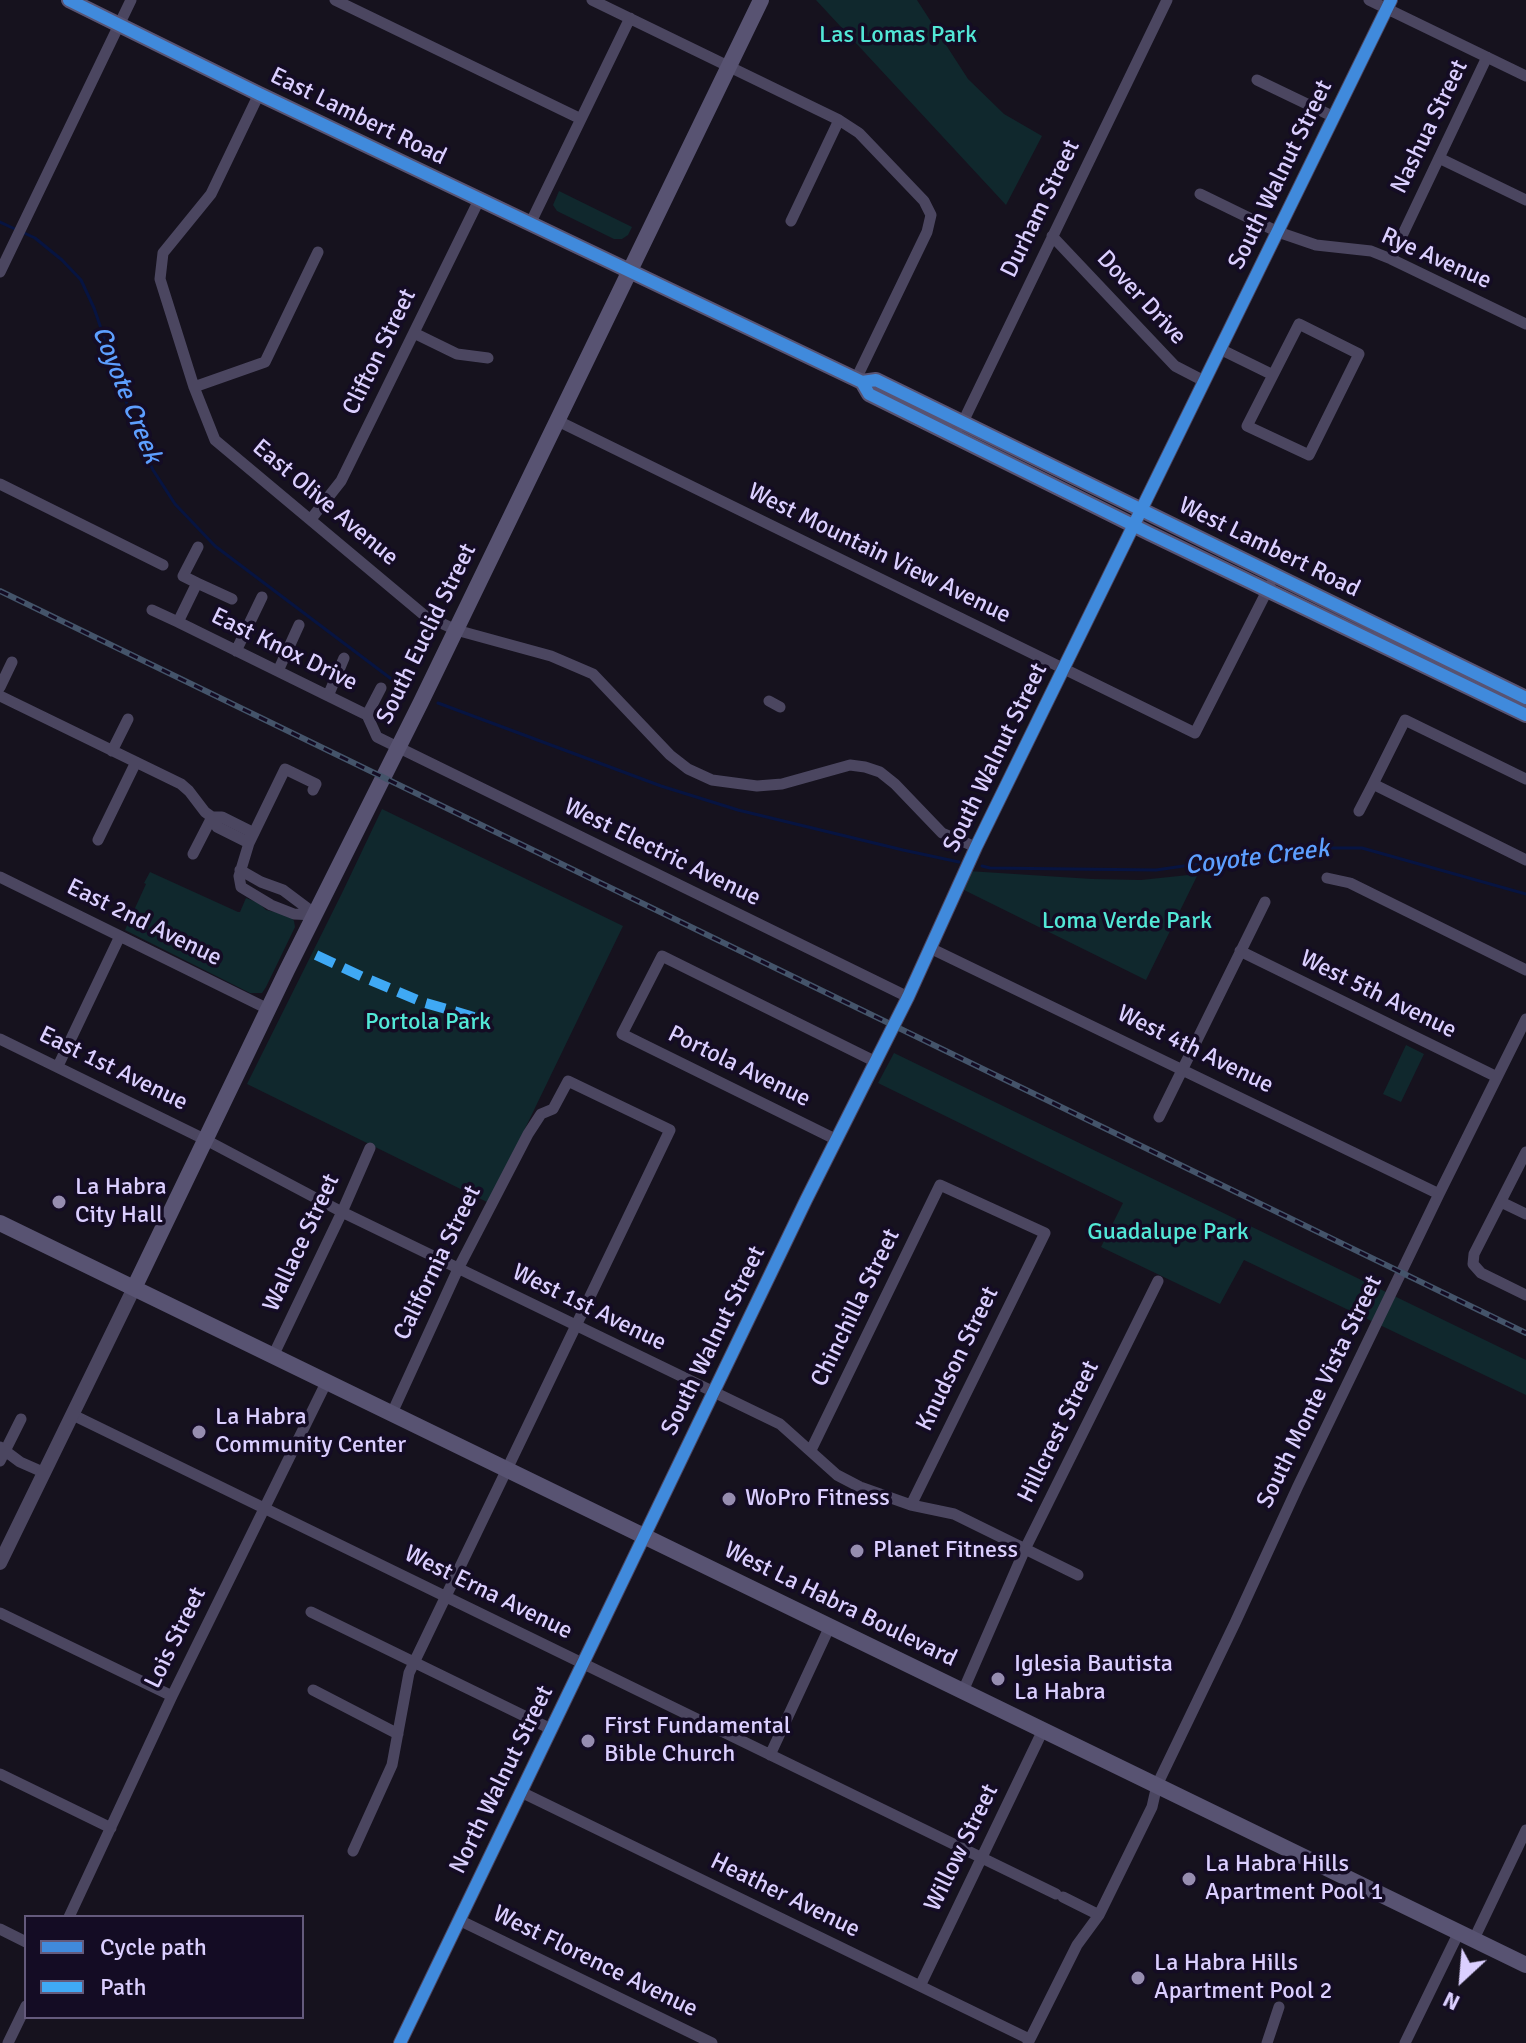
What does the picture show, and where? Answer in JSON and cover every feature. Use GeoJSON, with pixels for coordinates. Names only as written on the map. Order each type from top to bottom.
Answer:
{"type":"FeatureCollection","features":[{"type":"Feature","properties":{"kind":"main road","name":"East Lambert Road"},"geometry":{"type":"LineString","coordinates":[[69,0],[630,271]]}},
{"type":"Feature","properties":{"kind":"main road","name":"South Euclid Street"},"geometry":{"type":"LineString","coordinates":[[134,1288],[761,0]]}},
{"type":"Feature","properties":{"kind":"main road","name":"West Lambert Road"},"geometry":{"type":"LineString","coordinates":[[630,271],[859,380],[869,394],[959,430],[1271,583],[1526,715]]}},
{"type":"Feature","properties":{"kind":"main road","name":"West Lambert Road"},"geometry":{"type":"LineString","coordinates":[[1271,583],[1526,698]]}},
{"type":"Feature","properties":{"kind":"main road","name":"West La Habra Boulevard"},"geometry":{"type":"LineString","coordinates":[[0,1223],[1526,1965]]}},
{"type":"Feature","properties":{"kind":"street"},"geometry":{"type":"LineString","coordinates":[[0,272],[131,0]]}},
{"type":"Feature","properties":{"kind":"street"},"geometry":{"type":"LineString","coordinates":[[335,0],[581,119]]}},
{"type":"Feature","properties":{"kind":"street"},"geometry":{"type":"LineString","coordinates":[[592,0],[839,120],[859,133],[924,201],[931,215],[927,232],[859,380]]}},
{"type":"Feature","properties":{"kind":"street","name":"Durham Street"},"geometry":{"type":"LineString","coordinates":[[959,430],[1167,0]]}},
{"type":"Feature","properties":{"kind":"street"},"geometry":{"type":"LineString","coordinates":[[1369,0],[1389,4],[1526,76]]}},
{"type":"Feature","properties":{"kind":"street","name":"South Walnut Street"},"geometry":{"type":"LineString","coordinates":[[644,1536],[908,997],[976,847],[1389,4]]}},
{"type":"Feature","properties":{"kind":"street"},"geometry":{"type":"LineString","coordinates":[[530,224],[630,18]]}},
{"type":"Feature","properties":{"kind":"street","name":"Nashua Street"},"geometry":{"type":"LineString","coordinates":[[1391,259],[1487,57]]}},
{"type":"Feature","properties":{"kind":"street"},"geometry":{"type":"LineString","coordinates":[[1257,80],[1334,117]]}},
{"type":"Feature","properties":{"kind":"street","name":"East Olive Avenue"},"geometry":{"type":"LineString","coordinates":[[259,94],[211,194],[163,253],[160,279],[194,387],[215,440],[424,615],[456,630],[551,656],[593,674],[670,755],[688,769],[712,780],[757,786],[782,784],[850,765],[865,767],[880,772],[895,784],[942,833],[976,847]]}},
{"type":"Feature","properties":{"kind":"street"},"geometry":{"type":"LineString","coordinates":[[791,221],[839,120]]}},
{"type":"Feature","properties":{"kind":"street"},"geometry":{"type":"LineString","coordinates":[[1439,158],[1526,200]]}},
{"type":"Feature","properties":{"kind":"street","name":"Rye Avenue"},"geometry":{"type":"LineString","coordinates":[[1200,194],[1278,232],[1316,245],[1371,251],[1526,324]]}},
{"type":"Feature","properties":{"kind":"street","name":"Clifton Street"},"geometry":{"type":"LineString","coordinates":[[311,519],[341,481],[479,200]]}},
{"type":"Feature","properties":{"kind":"street","name":"Dover Drive"},"geometry":{"type":"LineString","coordinates":[[1052,236],[1175,366],[1204,381]]}},
{"type":"Feature","properties":{"kind":"street"},"geometry":{"type":"LineString","coordinates":[[194,387],[265,362],[318,252]]}},
{"type":"Feature","properties":{"kind":"street"},"geometry":{"type":"LineString","coordinates":[[1299,324],[1359,354],[1309,455],[1247,426],[1273,375],[1299,324]]}},
{"type":"Feature","properties":{"kind":"street"},"geometry":{"type":"LineString","coordinates":[[414,333],[457,354],[488,358]]}},
{"type":"Feature","properties":{"kind":"street"},"geometry":{"type":"LineString","coordinates":[[1220,349],[1273,375]]}},
{"type":"Feature","properties":{"kind":"street","name":"West Mountain View Avenue"},"geometry":{"type":"LineString","coordinates":[[558,421],[1195,733],[1271,583]]}},
{"type":"Feature","properties":{"kind":"street"},"geometry":{"type":"LineString","coordinates":[[0,484],[163,565]]}},
{"type":"Feature","properties":{"kind":"street","name":"East Knox Drive"},"geometry":{"type":"LineString","coordinates":[[198,547],[183,576],[197,583],[178,622],[367,715],[377,737],[398,748]]}},
{"type":"Feature","properties":{"kind":"street"},"geometry":{"type":"LineString","coordinates":[[197,583],[232,599]]}},
{"type":"Feature","properties":{"kind":"street"},"geometry":{"type":"LineString","coordinates":[[236,651],[262,597]]}},
{"type":"Feature","properties":{"kind":"street"},"geometry":{"type":"LineString","coordinates":[[152,610],[178,622]]}},
{"type":"Feature","properties":{"kind":"street"},"geometry":{"type":"LineString","coordinates":[[278,671],[299,625]]}},
{"type":"Feature","properties":{"kind":"street"},"geometry":{"type":"LineString","coordinates":[[328,696],[344,658]]}},
{"type":"Feature","properties":{"kind":"street"},"geometry":{"type":"LineString","coordinates":[[0,687],[12,662]]}},
{"type":"Feature","properties":{"kind":"street"},"geometry":{"type":"LineString","coordinates":[[367,715],[381,688]]}},
{"type":"Feature","properties":{"kind":"street"},"geometry":{"type":"LineString","coordinates":[[0,696],[181,784],[212,817],[222,817],[252,838]]}},
{"type":"Feature","properties":{"kind":"street"},"geometry":{"type":"LineString","coordinates":[[112,751],[128,719]]}},
{"type":"Feature","properties":{"kind":"street"},"geometry":{"type":"LineString","coordinates":[[1359,811],[1405,720],[1526,779]]}},
{"type":"Feature","properties":{"kind":"street","name":"West Electric Avenue"},"geometry":{"type":"LineString","coordinates":[[398,748],[908,997]]}},
{"type":"Feature","properties":{"kind":"street"},"geometry":{"type":"LineString","coordinates":[[98,840],[136,762]]}},
{"type":"Feature","properties":{"kind":"street"},"geometry":{"type":"LineString","coordinates":[[313,790],[316,784],[285,769],[240,870],[241,887],[247,891],[294,914],[315,915]]}},
{"type":"Feature","properties":{"kind":"street"},"geometry":{"type":"LineString","coordinates":[[1373,784],[1526,860]]}},
{"type":"Feature","properties":{"kind":"street"},"geometry":{"type":"LineString","coordinates":[[193,854],[212,817]]}},
{"type":"Feature","properties":{"kind":"street"},"geometry":{"type":"LineString","coordinates":[[240,870],[283,890],[315,915]]}},
{"type":"Feature","properties":{"kind":"street","name":"East 2nd Avenue"},"geometry":{"type":"LineString","coordinates":[[0,877],[268,1009]]}},
{"type":"Feature","properties":{"kind":"street"},"geometry":{"type":"LineString","coordinates":[[1327,878],[1350,883],[1526,970]]}},
{"type":"Feature","properties":{"kind":"street"},"geometry":{"type":"LineString","coordinates":[[1159,1117],[1265,902]]}},
{"type":"Feature","properties":{"kind":"street"},"geometry":{"type":"LineString","coordinates":[[58,1066],[120,936]]}},
{"type":"Feature","properties":{"kind":"street","name":"West 4th Avenue"},"geometry":{"type":"LineString","coordinates":[[930,948],[1439,1194]]}},
{"type":"Feature","properties":{"kind":"street","name":"West 5th Avenue"},"geometry":{"type":"LineString","coordinates":[[1240,951],[1497,1077]]}},
{"type":"Feature","properties":{"kind":"street","name":"Portola Avenue"},"geometry":{"type":"LineString","coordinates":[[837,1140],[622,1034],[662,956],[876,1062]]}},
{"type":"Feature","properties":{"kind":"street","name":"South Monte Vista Street"},"geometry":{"type":"LineString","coordinates":[[1029,2041],[1077,1945],[1099,1915],[1152,1807],[1157,1785],[1439,1194],[1526,1019]]}},
{"type":"Feature","properties":{"kind":"street","name":"East 1st Avenue"},"geometry":{"type":"LineString","coordinates":[[0,1039],[206,1140]]}},
{"type":"Feature","properties":{"kind":"street","name":"California Street"},"geometry":{"type":"LineString","coordinates":[[392,1413],[458,1269],[528,1134],[541,1114],[553,1109],[568,1081],[670,1130],[576,1326]]}},
{"type":"Feature","properties":{"kind":"street","name":"West 1st Avenue"},"geometry":{"type":"LineString","coordinates":[[206,1140],[342,1212],[780,1424],[837,1475],[860,1487],[911,1505],[954,1514],[1078,1575]]}},
{"type":"Feature","properties":{"kind":"street","name":"Wallace Street"},"geometry":{"type":"LineString","coordinates":[[273,1356],[370,1148]]}},
{"type":"Feature","properties":{"kind":"street"},"geometry":{"type":"LineString","coordinates":[[1526,1152],[1474,1254],[1473,1264],[1481,1273],[1526,1295]]}},
{"type":"Feature","properties":{"kind":"street","name":"Chinchilla Street"},"geometry":{"type":"LineString","coordinates":[[811,1450],[940,1185],[1045,1233]]}},
{"type":"Feature","properties":{"kind":"street"},"geometry":{"type":"LineString","coordinates":[[1501,1202],[1526,1214]]}},
{"type":"Feature","properties":{"kind":"street","name":"Knudson Street"},"geometry":{"type":"LineString","coordinates":[[911,1505],[1045,1233]]}},
{"type":"Feature","properties":{"kind":"street","name":"Hillcrest Street"},"geometry":{"type":"LineString","coordinates":[[963,1691],[1025,1549],[1158,1281]]}},
{"type":"Feature","properties":{"kind":"street"},"geometry":{"type":"LineString","coordinates":[[0,1563],[134,1288]]}},
{"type":"Feature","properties":{"kind":"street"},"geometry":{"type":"LineString","coordinates":[[353,1851],[392,1765],[409,1673],[576,1326]]}},
{"type":"Feature","properties":{"kind":"street","name":"Lois Street"},"geometry":{"type":"LineString","coordinates":[[70,1915],[172,1696],[327,1381]]}},
{"type":"Feature","properties":{"kind":"street","name":"West Erna Avenue"},"geometry":{"type":"LineString","coordinates":[[73,1415],[1099,1915]]}},
{"type":"Feature","properties":{"kind":"street"},"geometry":{"type":"LineString","coordinates":[[21,1419],[2,1453],[45,1473]]}},
{"type":"Feature","properties":{"kind":"street","name":"North Walnut Street"},"geometry":{"type":"LineString","coordinates":[[400,2043],[644,1536]]}},
{"type":"Feature","properties":{"kind":"street"},"geometry":{"type":"LineString","coordinates":[[311,1612],[551,1729]]}},
{"type":"Feature","properties":{"kind":"street"},"geometry":{"type":"LineString","coordinates":[[0,1613],[172,1696]]}},
{"type":"Feature","properties":{"kind":"street"},"geometry":{"type":"LineString","coordinates":[[770,1755],[830,1626]]}},
{"type":"Feature","properties":{"kind":"street"},"geometry":{"type":"LineString","coordinates":[[313,1690],[398,1734]]}},
{"type":"Feature","properties":{"kind":"street","name":"Willow Street"},"geometry":{"type":"LineString","coordinates":[[920,1986],[1043,1730]]}},
{"type":"Feature","properties":{"kind":"street"},"geometry":{"type":"LineString","coordinates":[[0,1774],[111,1828]]}},
{"type":"Feature","properties":{"kind":"street","name":"Heather Avenue"},"geometry":{"type":"LineString","coordinates":[[521,1792],[1029,2041]]}},
{"type":"Feature","properties":{"kind":"street"},"geometry":{"type":"LineString","coordinates":[[1405,2043],[1526,1830]]}},
{"type":"Feature","properties":{"kind":"street","name":"West Florence Avenue"},"geometry":{"type":"LineString","coordinates":[[459,1920],[712,2043]]}},
{"type":"Feature","properties":{"kind":"street"},"geometry":{"type":"LineString","coordinates":[[0,1929],[24,1941]]}},
{"type":"Feature","properties":{"kind":"street"},"geometry":{"type":"LineString","coordinates":[[1267,2043],[1279,2007]]}},
{"type":"Feature","properties":{"kind":"street"},"geometry":{"type":"LineString","coordinates":[[8,2043],[24,2010]]}},
{"type":"Feature","properties":{"kind":"green space","name":"Las Lomas Park"},"geometry":{"type":"Polygon","coordinates":[[[816,0],[917,0],[968,79],[1004,114],[1042,136],[1006,205],[816,0]]]}},
{"type":"Feature","properties":{"kind":"green space"},"geometry":{"type":"Polygon","coordinates":[[[559,191],[632,227],[628,235],[614,239],[557,211],[553,205],[559,191]]]}},
{"type":"Feature","properties":{"kind":"green space","name":"Portola Park"},"geometry":{"type":"Polygon","coordinates":[[[382,809],[623,926],[489,1203],[247,1084],[382,809]]]}},
{"type":"Feature","properties":{"kind":"green space","name":"Loma Verde Park"},"geometry":{"type":"Polygon","coordinates":[[[968,871],[1141,880],[1198,874],[1146,980],[960,888],[968,871]]]}},
{"type":"Feature","properties":{"kind":"green space"},"geometry":{"type":"Polygon","coordinates":[[[150,872],[238,912],[246,898],[259,903],[266,910],[289,915],[295,927],[262,993],[250,993],[125,930],[150,872]]]}},
{"type":"Feature","properties":{"kind":"green space"},"geometry":{"type":"Polygon","coordinates":[[[1406,1045],[1424,1054],[1401,1102],[1383,1094],[1406,1045]]]}},
{"type":"Feature","properties":{"kind":"green space","name":"Guadalupe Park"},"geometry":{"type":"Polygon","coordinates":[[[894,1053],[1526,1360],[1526,1395],[1244,1260],[1220,1304],[1101,1247],[1123,1203],[878,1083],[894,1053]]]}},
{"type":"Feature","properties":{"kind":"waterway","name":"Coyote Creek"},"geometry":{"type":"LineString","coordinates":[[0,222],[15,229]]}},
{"type":"Feature","properties":{"kind":"waterway","name":"Coyote Creek"},"geometry":{"type":"LineString","coordinates":[[22,232],[35,238],[81,280],[94,308],[137,433],[153,470],[175,504],[215,546],[406,690]]}},
{"type":"Feature","properties":{"kind":"waterway","name":"Coyote Creek"},"geometry":{"type":"LineString","coordinates":[[438,703],[661,786],[738,810],[959,862]]}},
{"type":"Feature","properties":{"kind":"waterway","name":"Coyote Creek"},"geometry":{"type":"LineString","coordinates":[[982,866],[1156,870],[1309,848],[1362,848],[1526,894]]}},
{"type":"Feature","properties":{"kind":"railway"},"geometry":{"type":"LineString","coordinates":[[0,591],[1526,1333]]}},
{"type":"Feature","properties":{"kind":"marked path"},"geometry":{"type":"LineString","coordinates":[[316,955],[422,1002],[481,1019]]}},
{"type":"Feature","properties":{"kind":"cycle path"},"geometry":{"type":"LineString","coordinates":[[69,0],[862,382],[876,380],[1526,698]]}},
{"type":"Feature","properties":{"kind":"cycle path"},"geometry":{"type":"LineString","coordinates":[[400,2043],[806,1200],[908,997],[976,847],[1391,0]]}},
{"type":"Feature","properties":{"kind":"cycle path"},"geometry":{"type":"LineString","coordinates":[[862,382],[869,394],[1526,715]]}},
{"type":"Feature","properties":{"kind":"place","name":"La Habra City Hall"},"geometry":{"type":"Point","coordinates":[59,1202]}},
{"type":"Feature","properties":{"kind":"place","name":"La Habra Community Center"},"geometry":{"type":"Point","coordinates":[199,1432]}},
{"type":"Feature","properties":{"kind":"place","name":"WoPro Fitness"},"geometry":{"type":"Point","coordinates":[729,1499]}},
{"type":"Feature","properties":{"kind":"place","name":"Planet Fitness"},"geometry":{"type":"Point","coordinates":[857,1551]}},
{"type":"Feature","properties":{"kind":"place","name":"Iglesia Bautista La Habra"},"geometry":{"type":"Point","coordinates":[998,1679]}},
{"type":"Feature","properties":{"kind":"place","name":"First Fundamental Bible Church"},"geometry":{"type":"Point","coordinates":[588,1741]}},
{"type":"Feature","properties":{"kind":"place","name":"La Habra Hills Apartment Pool 1"},"geometry":{"type":"Point","coordinates":[1189,1879]}},
{"type":"Feature","properties":{"kind":"place","name":"La Habra Hills Apartment Pool 2"},"geometry":{"type":"Point","coordinates":[1138,1978]}}]}
